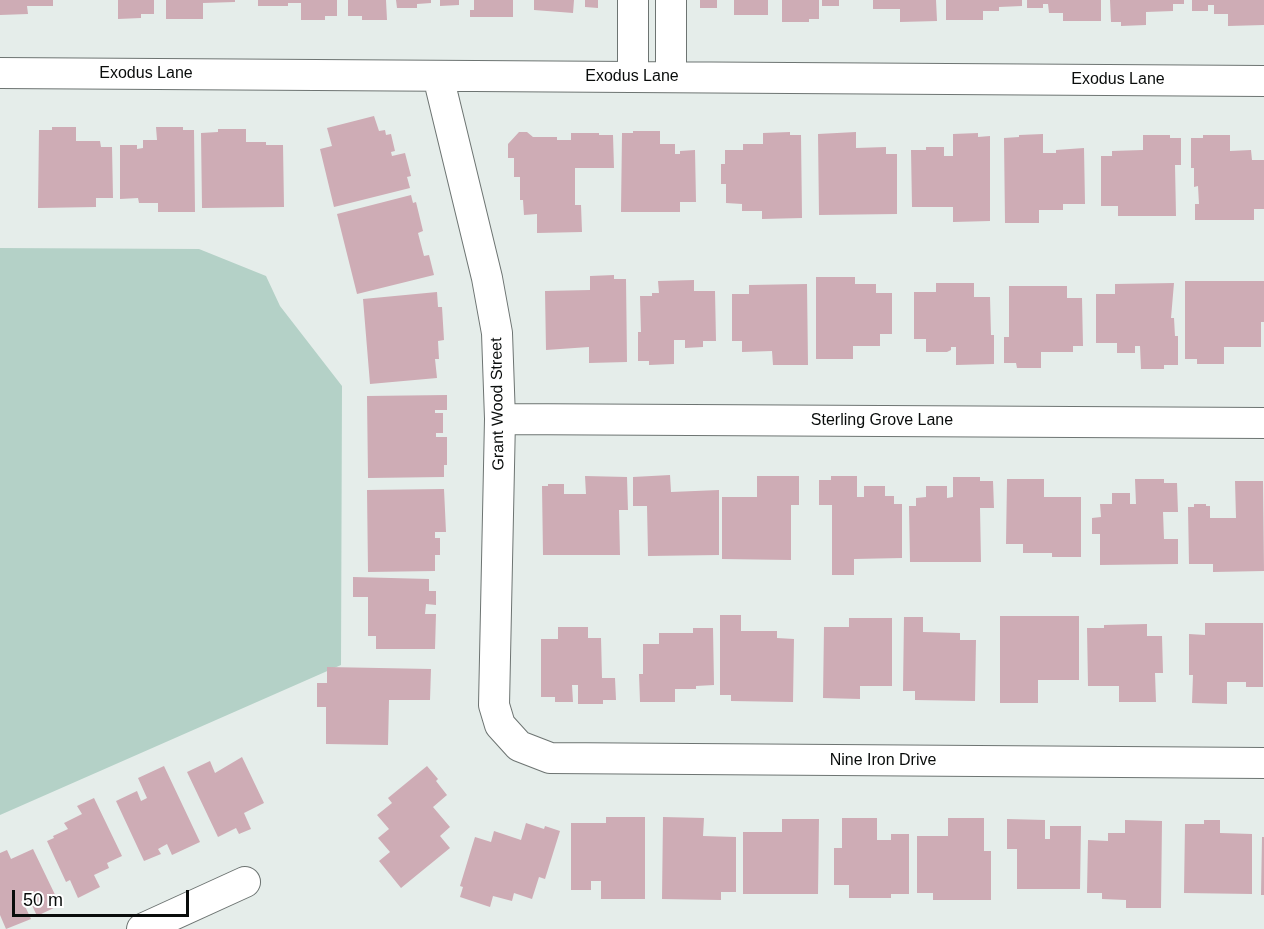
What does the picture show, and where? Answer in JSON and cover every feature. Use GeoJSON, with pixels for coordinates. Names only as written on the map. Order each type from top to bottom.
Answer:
{"type":"FeatureCollection","features":[{"type":"Feature","properties":{"kind":"street"},"geometry":{"type":"LineString","coordinates":[[633,0],[633,77]]}},
{"type":"Feature","properties":{"kind":"street"},"geometry":{"type":"LineString","coordinates":[[671,0],[671,77]]}},
{"type":"Feature","properties":{"kind":"street","name":"Exodus Lane"},"geometry":{"type":"LineString","coordinates":[[0,74],[1264,81]]}},
{"type":"Feature","properties":{"kind":"street","name":"Grant Wood Street"},"geometry":{"type":"LineString","coordinates":[[438,76],[484,267],[497,333],[500,419],[494,705],[500,726],[509,735]]}},
{"type":"Feature","properties":{"kind":"street","name":"Sterling Grove Lane"},"geometry":{"type":"LineString","coordinates":[[500,419],[1264,423]]}},
{"type":"Feature","properties":{"kind":"street","name":"Nine Iron Drive"},"geometry":{"type":"LineString","coordinates":[[509,735],[519,746],[550,758],[1264,763]]}},
{"type":"Feature","properties":{"kind":"street"},"geometry":{"type":"LineString","coordinates":[[142,929],[245,882]]}},
{"type":"Feature","properties":{"kind":"green space"},"geometry":{"type":"Polygon","coordinates":[[[0,248],[199,249],[266,276],[280,306],[342,386],[341,665],[0,815],[0,248]]]}},
{"type":"Feature","properties":{"kind":"building"},"geometry":{"type":"Polygon","coordinates":[[[0,0],[53,0],[53,6],[27,6],[28,14],[0,15],[0,0]]]}},
{"type":"Feature","properties":{"kind":"building"},"geometry":{"type":"Polygon","coordinates":[[[118,0],[154,0],[154,14],[141,14],[141,18],[118,19],[118,0]]]}},
{"type":"Feature","properties":{"kind":"building"},"geometry":{"type":"Polygon","coordinates":[[[166,0],[235,0],[235,2],[203,3],[203,19],[166,19],[166,0]]]}},
{"type":"Feature","properties":{"kind":"building"},"geometry":{"type":"Polygon","coordinates":[[[258,0],[337,0],[337,16],[325,16],[325,20],[301,20],[301,3],[288,3],[288,6],[258,6],[258,0]]]}},
{"type":"Feature","properties":{"kind":"building"},"geometry":{"type":"Polygon","coordinates":[[[348,0],[386,0],[387,20],[362,20],[362,16],[348,16],[348,0]]]}},
{"type":"Feature","properties":{"kind":"building"},"geometry":{"type":"Polygon","coordinates":[[[396,0],[431,0],[431,3],[417,4],[417,8],[397,8],[396,0]]]}},
{"type":"Feature","properties":{"kind":"building"},"geometry":{"type":"Polygon","coordinates":[[[440,0],[459,0],[459,5],[440,6],[440,0]]]}},
{"type":"Feature","properties":{"kind":"building"},"geometry":{"type":"Polygon","coordinates":[[[474,0],[513,0],[513,17],[470,17],[470,10],[474,10],[474,0]]]}},
{"type":"Feature","properties":{"kind":"building"},"geometry":{"type":"Polygon","coordinates":[[[534,0],[574,0],[573,13],[534,10],[534,0]]]}},
{"type":"Feature","properties":{"kind":"building"},"geometry":{"type":"Polygon","coordinates":[[[585,0],[598,0],[598,8],[585,7],[585,0]]]}},
{"type":"Feature","properties":{"kind":"building"},"geometry":{"type":"Polygon","coordinates":[[[700,0],[717,0],[717,8],[700,8],[700,0]]]}},
{"type":"Feature","properties":{"kind":"building"},"geometry":{"type":"Polygon","coordinates":[[[734,0],[768,0],[768,15],[734,15],[734,0]]]}},
{"type":"Feature","properties":{"kind":"building"},"geometry":{"type":"Polygon","coordinates":[[[782,0],[819,0],[819,19],[809,19],[809,22],[782,22],[782,0]]]}},
{"type":"Feature","properties":{"kind":"building"},"geometry":{"type":"Polygon","coordinates":[[[822,0],[839,0],[839,6],[822,6],[822,0]]]}},
{"type":"Feature","properties":{"kind":"building"},"geometry":{"type":"Polygon","coordinates":[[[873,0],[936,0],[937,21],[900,22],[900,9],[873,9],[873,0]]]}},
{"type":"Feature","properties":{"kind":"building"},"geometry":{"type":"Polygon","coordinates":[[[946,0],[1022,0],[1022,6],[999,7],[999,11],[983,11],[983,20],[946,20],[946,0]]]}},
{"type":"Feature","properties":{"kind":"building"},"geometry":{"type":"Polygon","coordinates":[[[1027,0],[1101,0],[1101,21],[1063,21],[1063,13],[1049,13],[1048,4],[1043,4],[1043,8],[1027,8],[1027,0]]]}},
{"type":"Feature","properties":{"kind":"building"},"geometry":{"type":"Polygon","coordinates":[[[1110,0],[1184,0],[1184,4],[1173,4],[1173,11],[1146,12],[1146,25],[1121,26],[1121,22],[1111,22],[1110,0]]]}},
{"type":"Feature","properties":{"kind":"building"},"geometry":{"type":"Polygon","coordinates":[[[1192,0],[1264,0],[1264,25],[1228,26],[1228,14],[1214,14],[1214,5],[1208,5],[1208,11],[1192,11],[1192,0]]]}},
{"type":"Feature","properties":{"kind":"building"},"geometry":{"type":"Polygon","coordinates":[[[374,116],[379,131],[385,130],[386,135],[391,134],[395,151],[391,152],[392,156],[405,153],[411,176],[407,177],[410,188],[334,207],[320,149],[332,146],[327,128],[374,116]]]}},
{"type":"Feature","properties":{"kind":"building"},"geometry":{"type":"Polygon","coordinates":[[[52,127],[76,127],[76,141],[100,141],[101,147],[112,147],[113,198],[96,198],[96,207],[38,208],[39,130],[52,130],[52,127]]]}},
{"type":"Feature","properties":{"kind":"building"},"geometry":{"type":"Polygon","coordinates":[[[156,127],[183,127],[183,130],[194,130],[195,212],[158,212],[158,203],[139,203],[138,198],[120,199],[120,145],[137,145],[137,149],[143,148],[143,140],[157,140],[156,127]]]}},
{"type":"Feature","properties":{"kind":"building"},"geometry":{"type":"Polygon","coordinates":[[[218,129],[246,129],[246,142],[283,145],[284,207],[202,208],[201,133],[218,132],[218,129]]]}},
{"type":"Feature","properties":{"kind":"building"},"geometry":{"type":"Polygon","coordinates":[[[633,131],[660,131],[660,144],[675,144],[675,154],[680,154],[680,151],[695,150],[696,202],[680,202],[680,212],[621,212],[622,133],[633,133],[633,131]]]}},
{"type":"Feature","properties":{"kind":"building"},"geometry":{"type":"Polygon","coordinates":[[[519,132],[527,132],[533,137],[557,137],[557,140],[571,140],[571,133],[613,135],[614,168],[575,168],[575,205],[581,205],[582,232],[537,233],[537,214],[524,215],[523,200],[520,200],[520,177],[514,177],[514,158],[508,158],[508,144],[519,132]]]}},
{"type":"Feature","properties":{"kind":"building"},"geometry":{"type":"Polygon","coordinates":[[[790,132],[790,135],[801,135],[802,218],[762,219],[762,211],[742,211],[742,204],[726,203],[726,184],[721,184],[721,164],[725,164],[725,150],[743,150],[743,144],[763,144],[763,133],[790,132]]]}},
{"type":"Feature","properties":{"kind":"building"},"geometry":{"type":"Polygon","coordinates":[[[856,132],[856,148],[886,147],[886,154],[897,154],[897,214],[819,215],[818,134],[856,132]]]}},
{"type":"Feature","properties":{"kind":"building"},"geometry":{"type":"Polygon","coordinates":[[[978,133],[978,137],[990,136],[990,221],[953,222],[953,207],[912,207],[911,150],[944,147],[944,156],[953,156],[953,134],[978,133]]]}},
{"type":"Feature","properties":{"kind":"building"},"geometry":{"type":"Polygon","coordinates":[[[1043,134],[1043,153],[1084,148],[1085,204],[1063,204],[1063,210],[1039,210],[1039,223],[1005,223],[1004,138],[1043,134]]]}},
{"type":"Feature","properties":{"kind":"building"},"geometry":{"type":"Polygon","coordinates":[[[1143,135],[1170,135],[1170,138],[1181,138],[1181,165],[1175,165],[1176,216],[1118,216],[1118,206],[1101,206],[1101,156],[1112,156],[1112,151],[1143,150],[1143,135]]]}},
{"type":"Feature","properties":{"kind":"building"},"geometry":{"type":"Polygon","coordinates":[[[1203,135],[1230,135],[1230,151],[1251,150],[1252,160],[1264,160],[1264,209],[1254,209],[1254,220],[1195,220],[1195,204],[1199,204],[1198,186],[1194,187],[1194,168],[1191,168],[1191,138],[1203,138],[1203,135]]]}},
{"type":"Feature","properties":{"kind":"building"},"geometry":{"type":"Polygon","coordinates":[[[411,195],[413,203],[416,202],[423,231],[418,233],[424,256],[429,255],[434,275],[357,294],[337,214],[411,195]]]}},
{"type":"Feature","properties":{"kind":"building"},"geometry":{"type":"Polygon","coordinates":[[[614,275],[614,279],[626,279],[627,362],[589,363],[589,347],[546,350],[545,291],[590,290],[590,276],[614,275]]]}},
{"type":"Feature","properties":{"kind":"building"},"geometry":{"type":"Polygon","coordinates":[[[816,277],[855,277],[855,284],[876,284],[876,293],[892,293],[892,334],[880,334],[880,346],[853,346],[853,359],[816,359],[816,277]]]}},
{"type":"Feature","properties":{"kind":"building"},"geometry":{"type":"Polygon","coordinates":[[[694,280],[694,291],[715,291],[716,341],[703,341],[703,347],[685,348],[685,340],[674,340],[674,364],[649,365],[649,361],[638,361],[638,332],[641,332],[640,296],[652,296],[652,293],[659,293],[658,281],[694,280]]]}},
{"type":"Feature","properties":{"kind":"building"},"geometry":{"type":"Polygon","coordinates":[[[1185,281],[1264,281],[1264,322],[1261,322],[1261,347],[1224,347],[1224,364],[1197,364],[1197,359],[1185,359],[1185,281]]]}},
{"type":"Feature","properties":{"kind":"building"},"geometry":{"type":"Polygon","coordinates":[[[936,283],[974,283],[974,297],[990,297],[994,364],[956,365],[956,347],[951,347],[951,350],[947,352],[926,352],[926,339],[914,339],[914,292],[936,292],[936,283]]]}},
{"type":"Feature","properties":{"kind":"building"},"geometry":{"type":"Polygon","coordinates":[[[1174,283],[1171,318],[1174,318],[1175,336],[1178,336],[1178,365],[1164,365],[1164,369],[1141,369],[1140,346],[1135,346],[1135,353],[1117,353],[1117,343],[1096,343],[1096,294],[1115,294],[1115,284],[1174,283]]]}},
{"type":"Feature","properties":{"kind":"building"},"geometry":{"type":"Polygon","coordinates":[[[807,284],[808,365],[773,365],[772,351],[742,352],[742,341],[732,341],[732,294],[749,294],[749,285],[807,284]]]}},
{"type":"Feature","properties":{"kind":"building"},"geometry":{"type":"Polygon","coordinates":[[[1009,286],[1067,286],[1067,298],[1082,298],[1083,346],[1073,346],[1073,352],[1041,352],[1041,368],[1017,368],[1016,363],[1004,363],[1004,337],[1009,337],[1009,286]]]}},
{"type":"Feature","properties":{"kind":"building"},"geometry":{"type":"Polygon","coordinates":[[[437,292],[438,307],[442,307],[444,340],[438,341],[439,359],[435,359],[437,378],[370,384],[363,299],[437,292]]]}},
{"type":"Feature","properties":{"kind":"building"},"geometry":{"type":"Polygon","coordinates":[[[447,395],[447,410],[435,410],[435,413],[443,413],[443,433],[436,433],[436,437],[447,437],[447,465],[444,465],[444,477],[368,478],[367,396],[447,395]]]}},
{"type":"Feature","properties":{"kind":"building"},"geometry":{"type":"Polygon","coordinates":[[[670,475],[671,492],[719,490],[719,555],[648,556],[647,506],[633,506],[633,477],[670,475]]]}},
{"type":"Feature","properties":{"kind":"building"},"geometry":{"type":"Polygon","coordinates":[[[585,476],[627,477],[628,510],[619,510],[620,555],[543,555],[542,486],[564,484],[564,494],[586,494],[585,476]]]}},
{"type":"Feature","properties":{"kind":"building"},"geometry":{"type":"Polygon","coordinates":[[[757,476],[799,476],[799,505],[791,505],[791,560],[722,559],[722,497],[757,497],[757,476]]]}},
{"type":"Feature","properties":{"kind":"building"},"geometry":{"type":"Polygon","coordinates":[[[831,476],[857,476],[857,497],[864,497],[864,486],[885,486],[885,496],[894,496],[894,504],[902,504],[902,558],[854,559],[854,575],[832,575],[832,505],[819,505],[819,480],[831,480],[831,476]]]}},
{"type":"Feature","properties":{"kind":"building"},"geometry":{"type":"Polygon","coordinates":[[[953,477],[980,477],[980,481],[993,481],[994,508],[980,508],[981,562],[910,562],[909,506],[916,506],[916,498],[926,497],[926,486],[947,486],[947,498],[953,497],[953,477]]]}},
{"type":"Feature","properties":{"kind":"building"},"geometry":{"type":"Polygon","coordinates":[[[1007,479],[1044,479],[1044,497],[1081,497],[1081,557],[1052,557],[1052,553],[1023,553],[1023,544],[1006,544],[1007,479]]]}},
{"type":"Feature","properties":{"kind":"building"},"geometry":{"type":"Polygon","coordinates":[[[1135,479],[1164,479],[1164,483],[1177,483],[1178,512],[1163,512],[1164,539],[1178,539],[1178,564],[1100,565],[1100,534],[1092,534],[1092,518],[1101,517],[1100,504],[1112,504],[1112,493],[1130,493],[1130,504],[1136,504],[1135,479]]]}},
{"type":"Feature","properties":{"kind":"building"},"geometry":{"type":"Polygon","coordinates":[[[1235,481],[1263,481],[1264,571],[1213,572],[1213,564],[1189,564],[1188,507],[1194,507],[1194,504],[1206,504],[1210,506],[1210,518],[1236,518],[1235,481]]]}},
{"type":"Feature","properties":{"kind":"building"},"geometry":{"type":"Polygon","coordinates":[[[444,489],[446,532],[435,532],[435,538],[440,538],[440,555],[435,555],[435,571],[368,572],[367,490],[444,489]]]}},
{"type":"Feature","properties":{"kind":"building"},"geometry":{"type":"Polygon","coordinates":[[[353,577],[429,579],[429,591],[436,591],[436,605],[426,604],[425,614],[436,614],[435,649],[376,649],[376,636],[368,636],[368,597],[353,597],[353,577]]]}},
{"type":"Feature","properties":{"kind":"building"},"geometry":{"type":"Polygon","coordinates":[[[720,615],[741,615],[741,631],[777,631],[777,638],[794,639],[793,702],[731,701],[731,695],[720,695],[720,615]]]}},
{"type":"Feature","properties":{"kind":"building"},"geometry":{"type":"Polygon","coordinates":[[[1000,616],[1079,616],[1079,680],[1038,680],[1038,703],[1000,703],[1000,616]]]}},
{"type":"Feature","properties":{"kind":"building"},"geometry":{"type":"Polygon","coordinates":[[[904,617],[923,617],[923,632],[960,633],[960,640],[976,640],[975,701],[915,700],[915,691],[903,691],[904,617]]]}},
{"type":"Feature","properties":{"kind":"building"},"geometry":{"type":"Polygon","coordinates":[[[849,618],[892,618],[892,686],[860,686],[860,699],[823,698],[824,627],[849,627],[849,618]]]}},
{"type":"Feature","properties":{"kind":"building"},"geometry":{"type":"Polygon","coordinates":[[[1205,623],[1263,623],[1263,687],[1246,687],[1246,682],[1227,682],[1227,704],[1192,703],[1193,675],[1189,675],[1189,634],[1205,635],[1205,623]]]}},
{"type":"Feature","properties":{"kind":"building"},"geometry":{"type":"Polygon","coordinates":[[[1147,624],[1147,636],[1162,636],[1163,673],[1155,673],[1156,702],[1119,702],[1119,686],[1088,686],[1087,628],[1104,628],[1104,625],[1147,624]]]}},
{"type":"Feature","properties":{"kind":"building"},"geometry":{"type":"Polygon","coordinates":[[[558,627],[588,627],[588,638],[601,638],[602,678],[615,678],[616,700],[603,700],[603,704],[578,704],[578,685],[572,685],[573,702],[555,702],[555,697],[541,697],[541,639],[558,639],[558,627]]]}},
{"type":"Feature","properties":{"kind":"building"},"geometry":{"type":"Polygon","coordinates":[[[693,628],[713,628],[714,685],[696,686],[696,689],[675,689],[675,702],[640,702],[639,674],[643,674],[643,644],[659,644],[659,633],[693,633],[693,628]]]}},
{"type":"Feature","properties":{"kind":"building"},"geometry":{"type":"Polygon","coordinates":[[[327,667],[431,669],[430,700],[389,700],[388,745],[326,744],[326,707],[317,707],[317,683],[327,683],[327,667]]]}},
{"type":"Feature","properties":{"kind":"building"},"geometry":{"type":"Polygon","coordinates":[[[242,757],[264,803],[244,813],[251,829],[239,834],[236,828],[218,837],[187,772],[210,761],[215,773],[242,757]]]}},
{"type":"Feature","properties":{"kind":"building"},"geometry":{"type":"Polygon","coordinates":[[[164,766],[200,842],[172,855],[167,844],[158,849],[161,854],[144,861],[116,801],[137,791],[141,801],[147,798],[138,778],[164,766]]]}},
{"type":"Feature","properties":{"kind":"building"},"geometry":{"type":"Polygon","coordinates":[[[427,766],[447,795],[433,807],[450,827],[440,836],[450,848],[401,888],[379,861],[390,852],[378,838],[389,829],[377,815],[392,803],[388,798],[427,766]]]}},
{"type":"Feature","properties":{"kind":"building"},"geometry":{"type":"Polygon","coordinates":[[[94,798],[122,856],[107,863],[109,868],[94,875],[100,887],[78,898],[70,880],[66,882],[47,841],[68,829],[64,823],[82,814],[77,806],[94,798]]]}},
{"type":"Feature","properties":{"kind":"building"},"geometry":{"type":"Polygon","coordinates":[[[606,817],[645,817],[645,899],[601,899],[601,881],[591,881],[591,890],[571,890],[571,823],[606,823],[606,817]]]}},
{"type":"Feature","properties":{"kind":"building"},"geometry":{"type":"Polygon","coordinates":[[[663,817],[704,818],[703,836],[736,837],[736,892],[721,892],[721,900],[662,899],[663,817]]]}},
{"type":"Feature","properties":{"kind":"building"},"geometry":{"type":"Polygon","coordinates":[[[842,818],[877,818],[877,840],[891,840],[891,834],[909,834],[909,894],[891,894],[891,898],[849,898],[849,885],[834,885],[834,848],[842,848],[842,818]]]}},
{"type":"Feature","properties":{"kind":"building"},"geometry":{"type":"Polygon","coordinates":[[[948,818],[984,818],[984,851],[991,851],[991,900],[933,900],[933,893],[917,893],[917,836],[948,836],[948,818]]]}},
{"type":"Feature","properties":{"kind":"building"},"geometry":{"type":"Polygon","coordinates":[[[782,819],[819,819],[818,894],[743,894],[743,832],[782,832],[782,819]]]}},
{"type":"Feature","properties":{"kind":"building"},"geometry":{"type":"Polygon","coordinates":[[[1007,819],[1045,820],[1045,839],[1050,839],[1050,826],[1081,826],[1080,889],[1017,889],[1017,849],[1007,849],[1007,819]]]}},
{"type":"Feature","properties":{"kind":"building"},"geometry":{"type":"Polygon","coordinates":[[[1125,820],[1162,821],[1161,908],[1126,908],[1126,900],[1102,899],[1102,893],[1087,893],[1088,840],[1108,841],[1108,833],[1125,833],[1125,820]]]}},
{"type":"Feature","properties":{"kind":"building"},"geometry":{"type":"Polygon","coordinates":[[[1204,820],[1220,820],[1220,833],[1252,834],[1252,894],[1184,893],[1185,824],[1204,824],[1204,820]]]}},
{"type":"Feature","properties":{"kind":"building"},"geometry":{"type":"Polygon","coordinates":[[[526,823],[560,831],[545,879],[539,877],[532,899],[514,893],[512,901],[493,896],[490,907],[460,897],[463,887],[460,886],[475,837],[491,842],[494,831],[521,840],[526,823]]]}},
{"type":"Feature","properties":{"kind":"building"},"geometry":{"type":"Polygon","coordinates":[[[1262,837],[1264,837],[1264,895],[1261,895],[1262,837]]]}},
{"type":"Feature","properties":{"kind":"building"},"geometry":{"type":"Polygon","coordinates":[[[33,849],[60,905],[37,916],[30,901],[24,904],[31,919],[6,929],[0,915],[0,853],[7,850],[11,859],[33,849]]]}}]}
